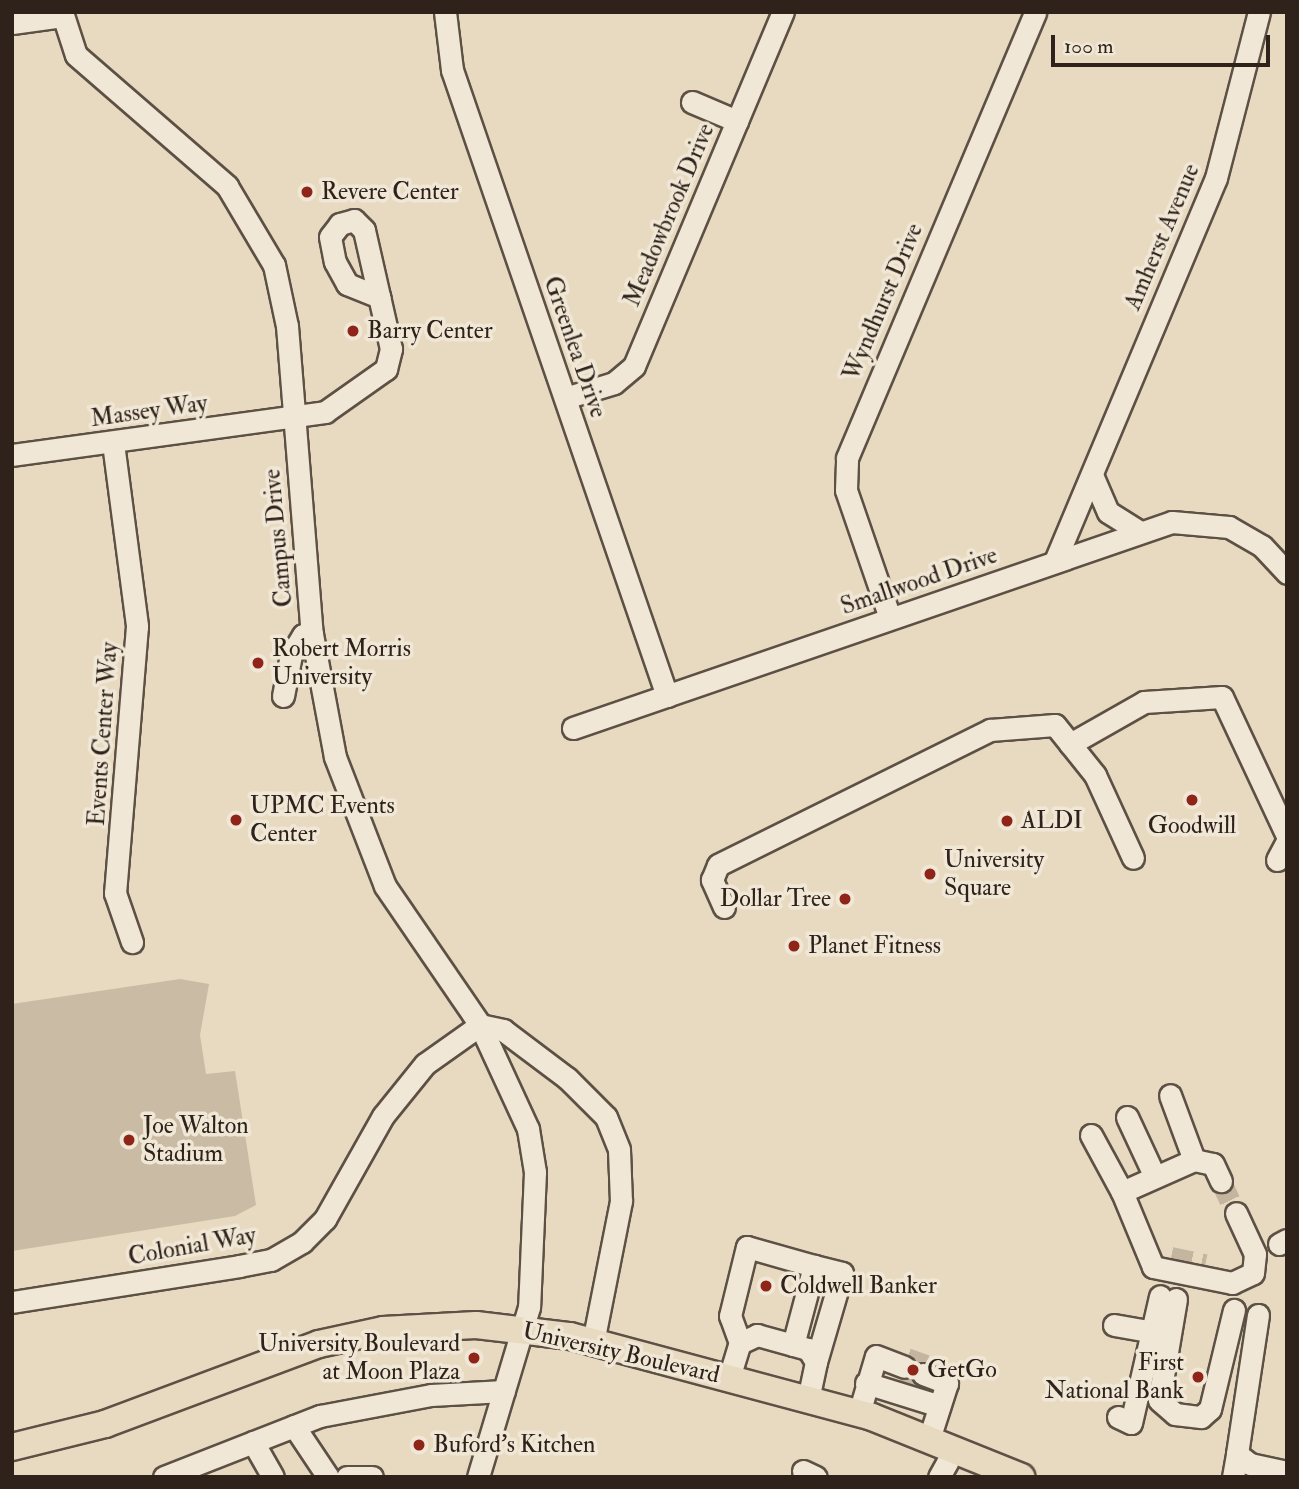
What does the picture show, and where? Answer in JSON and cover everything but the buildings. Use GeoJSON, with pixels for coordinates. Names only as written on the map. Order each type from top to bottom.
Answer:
{"type":"FeatureCollection","features":[{"type":"Feature","properties":{"kind":"main road","name":"University Boulevard"},"geometry":{"type":"LineString","coordinates":[[12,1447],[105,1424],[350,1336],[444,1325],[520,1336],[593,1342],[729,1378],[859,1413],[930,1436],[998,1474]]}},
{"type":"Feature","properties":{"kind":"main road","name":"University Boulevard"},"geometry":{"type":"LineString","coordinates":[[12,1463],[104,1441],[355,1352],[428,1342],[520,1336],[708,1390],[944,1469],[998,1474]]}},
{"type":"Feature","properties":{"kind":"street","name":"Greenlea Drive"},"geometry":{"type":"LineString","coordinates":[[445,12],[452,70],[667,696]]}},
{"type":"Feature","properties":{"kind":"street","name":"Meadowbrook Drive"},"geometry":{"type":"LineString","coordinates":[[565,398],[614,383],[634,366],[783,12]]}},
{"type":"Feature","properties":{"kind":"street","name":"Wyndhurst Drive"},"geometry":{"type":"LineString","coordinates":[[890,618],[846,490],[847,458],[1035,12]]}},
{"type":"Feature","properties":{"kind":"street","name":"Amherst Avenue"},"geometry":{"type":"LineString","coordinates":[[1055,561],[1216,178],[1259,12]]}},
{"type":"Feature","properties":{"kind":"street"},"geometry":{"type":"LineString","coordinates":[[12,23],[62,14]]}},
{"type":"Feature","properties":{"kind":"street","name":"Campus Drive"},"geometry":{"type":"LineString","coordinates":[[62,14],[68,41],[88,68],[204,163],[248,213],[281,289],[312,634],[335,757],[357,824],[399,911],[480,1025],[513,1085],[535,1172],[535,1251],[520,1336],[478,1477]]}},
{"type":"Feature","properties":{"kind":"street"},"geometry":{"type":"LineString","coordinates":[[692,102],[737,121]]}},
{"type":"Feature","properties":{"kind":"street","name":"Massey Way"},"geometry":{"type":"LineString","coordinates":[[12,455],[325,412],[386,369],[391,349],[379,297]]}},
{"type":"Feature","properties":{"kind":"street","name":"Events Center Way"},"geometry":{"type":"LineString","coordinates":[[113,443],[137,626],[114,893],[132,942]]}},
{"type":"Feature","properties":{"kind":"street"},"geometry":{"type":"LineString","coordinates":[[1091,475],[1108,512],[1140,532]]}},
{"type":"Feature","properties":{"kind":"street","name":"Smallwood Drive"},"geometry":{"type":"LineString","coordinates":[[573,728],[1172,522],[1219,524],[1252,539],[1284,565]]}},
{"type":"Feature","properties":{"kind":"street"},"geometry":{"type":"LineString","coordinates":[[283,696],[292,655],[303,635],[312,634]]}},
{"type":"Feature","properties":{"kind":"street"},"geometry":{"type":"LineString","coordinates":[[1070,744],[1144,702],[1222,697],[1284,846]]}},
{"type":"Feature","properties":{"kind":"street"},"geometry":{"type":"LineString","coordinates":[[724,906],[712,880],[718,865],[990,730],[1055,725],[1094,775],[1133,858]]}},
{"type":"Feature","properties":{"kind":"street"},"geometry":{"type":"LineString","coordinates":[[480,1025],[503,1030],[567,1077],[606,1117],[619,1150],[621,1201],[593,1342]]}},
{"type":"Feature","properties":{"kind":"street","name":"Colonial Way"},"geometry":{"type":"LineString","coordinates":[[12,1302],[249,1264],[302,1242],[325,1219],[383,1116],[425,1064],[480,1025]]}},
{"type":"Feature","properties":{"kind":"street"},"geometry":{"type":"LineString","coordinates":[[1170,1095],[1194,1160]]}},
{"type":"Feature","properties":{"kind":"street"},"geometry":{"type":"LineString","coordinates":[[1127,1117],[1155,1177]]}},
{"type":"Feature","properties":{"kind":"street"},"geometry":{"type":"LineString","coordinates":[[1091,1135],[1122,1192],[1153,1267],[1232,1283],[1253,1273]]}},
{"type":"Feature","properties":{"kind":"street"},"geometry":{"type":"LineString","coordinates":[[1122,1192],[1194,1160],[1213,1164],[1221,1181]]}},
{"type":"Feature","properties":{"kind":"street"},"geometry":{"type":"LineString","coordinates":[[1236,1213],[1255,1254],[1253,1273]]}},
{"type":"Feature","properties":{"kind":"street"},"geometry":{"type":"LineString","coordinates":[[729,1378],[740,1343],[730,1315],[747,1247],[842,1273],[808,1400]]}},
{"type":"Feature","properties":{"kind":"street"},"geometry":{"type":"LineString","coordinates":[[1147,1251],[1171,1257]]}},
{"type":"Feature","properties":{"kind":"street"},"geometry":{"type":"LineString","coordinates":[[1205,1264],[1253,1273]]}},
{"type":"Feature","properties":{"kind":"street"},"geometry":{"type":"LineString","coordinates":[[793,1345],[814,1266]]}},
{"type":"Feature","properties":{"kind":"street"},"geometry":{"type":"LineString","coordinates":[[1118,1417],[1131,1423],[1152,1332],[1168,1297],[1160,1400],[1175,1413],[1201,1417],[1210,1409],[1234,1310]]}},
{"type":"Feature","properties":{"kind":"street"},"geometry":{"type":"LineString","coordinates":[[1233,1477],[1258,1315]]}},
{"type":"Feature","properties":{"kind":"street"},"geometry":{"type":"LineString","coordinates":[[1114,1325],[1152,1332]]}},
{"type":"Feature","properties":{"kind":"street"},"geometry":{"type":"LineString","coordinates":[[740,1343],[757,1335],[808,1349],[816,1362]]}},
{"type":"Feature","properties":{"kind":"street"},"geometry":{"type":"LineString","coordinates":[[859,1413],[876,1356],[947,1383],[930,1436]]}},
{"type":"Feature","properties":{"kind":"street"},"geometry":{"type":"LineString","coordinates":[[866,1383],[940,1406]]}},
{"type":"Feature","properties":{"kind":"street"},"geometry":{"type":"LineString","coordinates":[[165,1477],[294,1426],[430,1395],[504,1391]]}},
{"type":"Feature","properties":{"kind":"street"},"geometry":{"type":"LineString","coordinates":[[294,1426],[328,1477]]}},
{"type":"Feature","properties":{"kind":"street"},"geometry":{"type":"LineString","coordinates":[[253,1442],[273,1477]]}},
{"type":"Feature","properties":{"kind":"street"},"geometry":{"type":"LineString","coordinates":[[1237,1454],[1250,1465],[1287,1472]]}},
{"type":"Feature","properties":{"kind":"street"},"geometry":{"type":"LineString","coordinates":[[347,1477],[372,1477]]}},
{"type":"Feature","properties":{"kind":"shaded area","name":"Joe Walton Stadium"},"geometry":{"type":"Polygon","coordinates":[[[180,979],[209,984],[200,1035],[206,1074],[235,1071],[256,1205],[235,1216],[12,1251],[12,1004],[180,979]]]}},
{"type":"Feature","properties":{"kind":"tunnel"},"geometry":{"type":"LineString","coordinates":[[1221,1181],[1236,1213]]}},
{"type":"Feature","properties":{"kind":"tunnel"},"geometry":{"type":"LineString","coordinates":[[1171,1257],[1205,1264]]}},
{"type":"Feature","properties":{"kind":"tunnel"},"geometry":{"type":"LineString","coordinates":[[907,1358],[926,1365]]}},
{"type":"Feature","properties":{"kind":"tunnel"},"geometry":{"type":"LineString","coordinates":[[900,1378],[919,1385]]}},
{"type":"Feature","properties":{"kind":"place","name":"Revere Center"},"geometry":{"type":"Point","coordinates":[307,192]}},
{"type":"Feature","properties":{"kind":"place","name":"Barry Center"},"geometry":{"type":"Point","coordinates":[353,331]}},
{"type":"Feature","properties":{"kind":"place","name":"Robert Morris University"},"geometry":{"type":"Point","coordinates":[258,663]}},
{"type":"Feature","properties":{"kind":"place","name":"Goodwill"},"geometry":{"type":"Point","coordinates":[1192,800]}},
{"type":"Feature","properties":{"kind":"place","name":"UPMC Events Center"},"geometry":{"type":"Point","coordinates":[236,820]}},
{"type":"Feature","properties":{"kind":"place","name":"ALDI"},"geometry":{"type":"Point","coordinates":[1007,821]}},
{"type":"Feature","properties":{"kind":"place","name":"University Square"},"geometry":{"type":"Point","coordinates":[930,874]}},
{"type":"Feature","properties":{"kind":"place","name":"Dollar Tree"},"geometry":{"type":"Point","coordinates":[845,899]}},
{"type":"Feature","properties":{"kind":"place","name":"Planet Fitness"},"geometry":{"type":"Point","coordinates":[794,946]}},
{"type":"Feature","properties":{"kind":"place","name":"Joe Walton Stadium"},"geometry":{"type":"Point","coordinates":[129,1140]}},
{"type":"Feature","properties":{"kind":"place","name":"Coldwell Banker"},"geometry":{"type":"Point","coordinates":[766,1286]}},
{"type":"Feature","properties":{"kind":"place","name":"University Boulevard at Moon Plaza"},"geometry":{"type":"Point","coordinates":[474,1358]}},
{"type":"Feature","properties":{"kind":"place","name":"GetGo"},"geometry":{"type":"Point","coordinates":[913,1370]}},
{"type":"Feature","properties":{"kind":"place","name":"First National Bank"},"geometry":{"type":"Point","coordinates":[1198,1377]}},
{"type":"Feature","properties":{"kind":"place","name":"Buford's Kitchen"},"geometry":{"type":"Point","coordinates":[419,1445]}}]}
